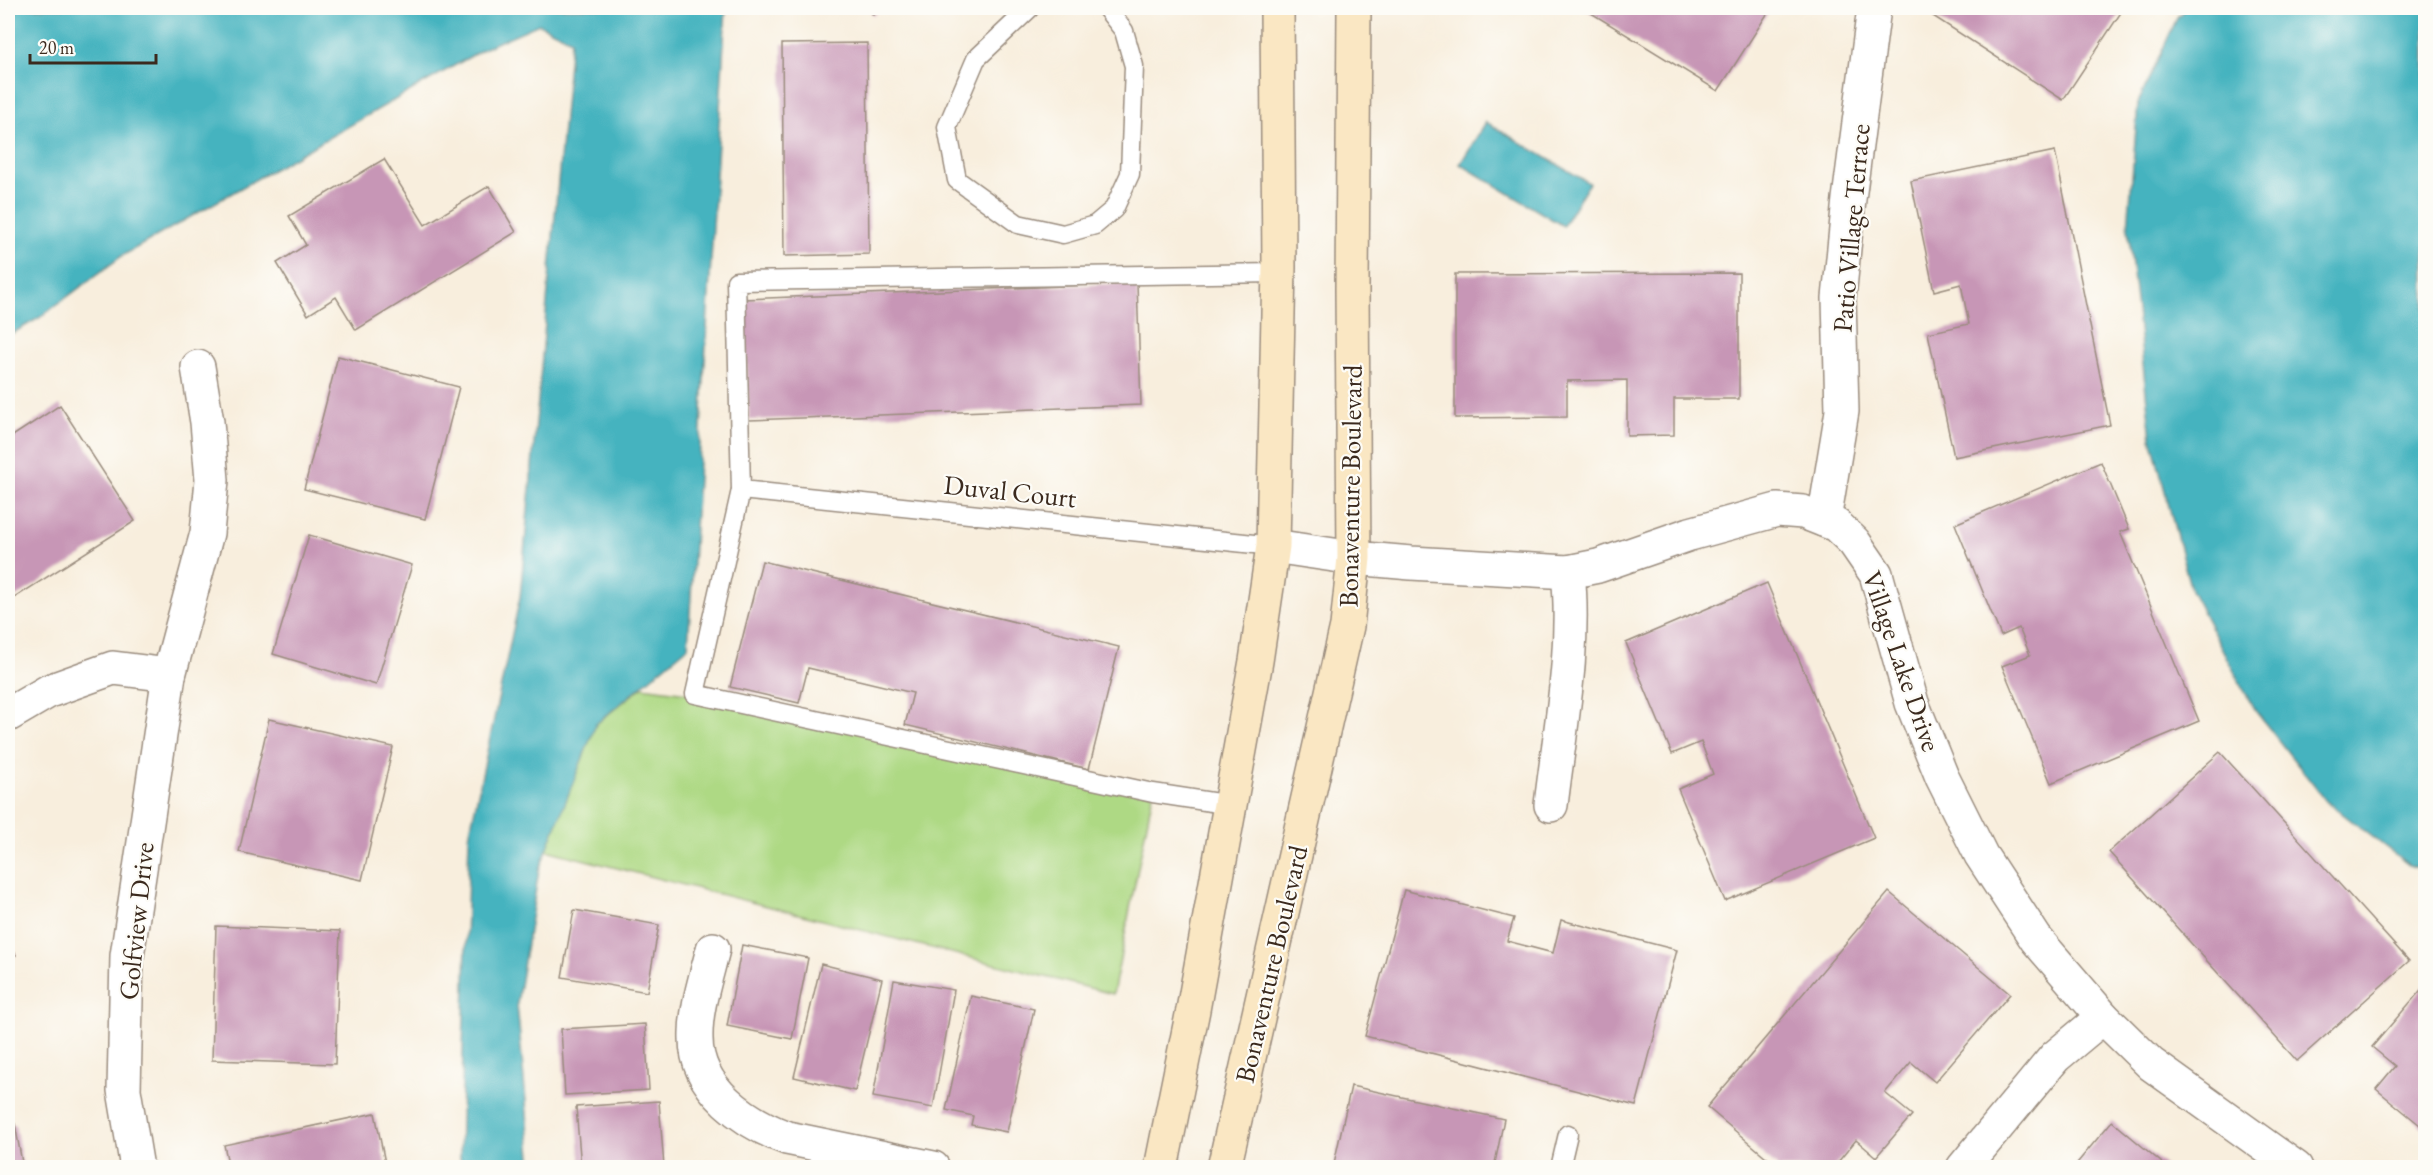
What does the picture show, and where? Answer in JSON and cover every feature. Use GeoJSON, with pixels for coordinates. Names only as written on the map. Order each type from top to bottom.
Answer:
{"type":"FeatureCollection","features":[{"type":"Feature","properties":{"kind":"main road"},"geometry":{"type":"LineString","coordinates":[[1161,1167],[1193,1010],[1256,661],[1273,546],[1278,273],[1277,8]]}},
{"type":"Feature","properties":{"kind":"main road","name":"Bonaventure Boulevard"},"geometry":{"type":"LineString","coordinates":[[1224,1167],[1347,626],[1354,558],[1352,289],[1354,8]]}},
{"type":"Feature","properties":{"kind":"street","name":"Patio Village Terrace"},"geometry":{"type":"LineString","coordinates":[[1824,520],[1842,411],[1839,298],[1874,8]]}},
{"type":"Feature","properties":{"kind":"street","name":"Golfview Drive"},"geometry":{"type":"LineString","coordinates":[[137,1167],[124,1090],[127,956],[169,675],[207,533],[212,480],[207,422],[198,367]]}},
{"type":"Feature","properties":{"kind":"street","name":"Village Lake Drive"},"geometry":{"type":"LineString","coordinates":[[1273,546],[1354,558],[1520,571],[1568,572],[1598,566],[1690,534],[1761,513],[1789,510],[1803,512],[1836,525],[1854,542],[1876,574],[1912,703],[1942,777],[1981,855],[2036,939],[2103,1017],[2151,1064],[2296,1167]]}},
{"type":"Feature","properties":{"kind":"street"},"geometry":{"type":"LineString","coordinates":[[1551,805],[1570,644],[1572,608],[1568,572]]}},
{"type":"Feature","properties":{"kind":"street"},"geometry":{"type":"LineString","coordinates":[[8,715],[49,691],[113,668],[169,675]]}},
{"type":"Feature","properties":{"kind":"street"},"geometry":{"type":"LineString","coordinates":[[713,949],[698,1014],[696,1040],[699,1057],[716,1090],[729,1105],[765,1130],[786,1153],[933,1167]]}},
{"type":"Feature","properties":{"kind":"street"},"geometry":{"type":"LineString","coordinates":[[1963,1167],[2055,1057],[2103,1017]]}},
{"type":"Feature","properties":{"kind":"lane"},"geometry":{"type":"LineString","coordinates":[[1030,8],[976,59],[947,127],[957,180],[1018,224],[1063,234],[1095,225],[1114,209],[1130,174],[1134,66],[1124,31],[1106,8]]}},
{"type":"Feature","properties":{"kind":"lane"},"geometry":{"type":"LineString","coordinates":[[1230,805],[1153,793],[695,694],[741,490],[736,281],[1278,273]]}},
{"type":"Feature","properties":{"kind":"lane","name":"Duval Court"},"geometry":{"type":"LineString","coordinates":[[741,490],[1273,546]]}},
{"type":"Feature","properties":{"kind":"lane"},"geometry":{"type":"LineString","coordinates":[[1560,1167],[1568,1134]]}},
{"type":"Feature","properties":{"kind":"green space"},"geometry":{"type":"Polygon","coordinates":[[[642,687],[695,694],[1153,793],[1113,994],[546,850],[596,724],[642,687]]]}},
{"type":"Feature","properties":{"kind":"water"},"geometry":{"type":"Polygon","coordinates":[[[19,8],[726,8],[688,647],[596,724],[539,870],[517,1004],[532,1167],[462,1167],[460,1158],[469,836],[520,597],[571,40],[539,24],[487,47],[122,256],[39,318],[8,336],[8,26],[19,8]]]}},
{"type":"Feature","properties":{"kind":"water"},"geometry":{"type":"Polygon","coordinates":[[[2186,8],[2425,8],[2425,871],[2409,865],[2326,801],[2254,709],[2191,590],[2151,438],[2128,228],[2138,103],[2178,16],[2186,8]]]}},
{"type":"Feature","properties":{"kind":"water"},"geometry":{"type":"Polygon","coordinates":[[[1486,122],[1589,183],[1563,226],[1460,164],[1486,122]]]}},
{"type":"Feature","properties":{"kind":"building"},"geometry":{"type":"Polygon","coordinates":[[[868,8],[884,8],[873,15],[868,8]]]}},
{"type":"Feature","properties":{"kind":"building"},"geometry":{"type":"Polygon","coordinates":[[[1583,8],[1771,8],[1718,91],[1583,8]]]}},
{"type":"Feature","properties":{"kind":"building"},"geometry":{"type":"Polygon","coordinates":[[[1939,8],[2124,8],[2063,100],[1933,16],[1939,8]]]}},
{"type":"Feature","properties":{"kind":"building"},"geometry":{"type":"Polygon","coordinates":[[[867,43],[869,254],[784,256],[782,44],[867,43]]]}},
{"type":"Feature","properties":{"kind":"building"},"geometry":{"type":"Polygon","coordinates":[[[2055,151],[2110,425],[1954,457],[1928,333],[1969,324],[1961,284],[1934,291],[1911,181],[2055,151]]]}},
{"type":"Feature","properties":{"kind":"building"},"geometry":{"type":"Polygon","coordinates":[[[384,159],[425,225],[489,186],[516,232],[356,330],[336,297],[308,315],[277,263],[306,245],[289,216],[384,159]]]}},
{"type":"Feature","properties":{"kind":"building"},"geometry":{"type":"Polygon","coordinates":[[[1739,273],[1739,399],[1674,399],[1674,435],[1627,436],[1627,380],[1567,381],[1567,417],[1455,418],[1455,274],[1739,273]]]}},
{"type":"Feature","properties":{"kind":"building"},"geometry":{"type":"Polygon","coordinates":[[[1137,283],[1141,405],[749,420],[744,299],[1137,283]]]}},
{"type":"Feature","properties":{"kind":"building"},"geometry":{"type":"Polygon","coordinates":[[[338,356],[459,387],[425,519],[304,489],[338,356]]]}},
{"type":"Feature","properties":{"kind":"building"},"geometry":{"type":"Polygon","coordinates":[[[60,405],[135,521],[8,602],[8,439],[60,405]]]}},
{"type":"Feature","properties":{"kind":"building"},"geometry":{"type":"Polygon","coordinates":[[[2101,462],[2129,529],[2120,532],[2199,721],[2051,783],[2002,666],[2030,655],[2019,628],[2001,636],[1955,524],[2101,462]]]}},
{"type":"Feature","properties":{"kind":"building"},"geometry":{"type":"Polygon","coordinates":[[[309,535],[412,565],[376,685],[273,654],[309,535]]]}},
{"type":"Feature","properties":{"kind":"building"},"geometry":{"type":"Polygon","coordinates":[[[762,561],[1119,647],[1089,769],[905,725],[913,693],[808,668],[799,703],[730,687],[762,561]]]}},
{"type":"Feature","properties":{"kind":"building"},"geometry":{"type":"Polygon","coordinates":[[[1767,583],[1874,838],[1725,901],[1678,789],[1713,774],[1701,742],[1672,754],[1626,643],[1767,583]]]}},
{"type":"Feature","properties":{"kind":"building"},"geometry":{"type":"Polygon","coordinates":[[[269,719],[393,747],[362,880],[239,852],[269,719]]]}},
{"type":"Feature","properties":{"kind":"building"},"geometry":{"type":"Polygon","coordinates":[[[2220,752],[2409,961],[2297,1061],[2109,852],[2220,752]]]}},
{"type":"Feature","properties":{"kind":"building"},"geometry":{"type":"Polygon","coordinates":[[[1404,890],[1514,918],[1507,941],[1553,953],[1561,920],[1677,950],[1636,1106],[1365,1036],[1404,890]]]}},
{"type":"Feature","properties":{"kind":"building"},"geometry":{"type":"Polygon","coordinates":[[[1889,892],[2010,994],[1935,1082],[1911,1062],[1885,1093],[1912,1115],[1876,1157],[1856,1140],[1833,1168],[1779,1168],[1707,1107],[1889,892]]]}},
{"type":"Feature","properties":{"kind":"building"},"geometry":{"type":"Polygon","coordinates":[[[574,910],[659,925],[647,992],[562,977],[574,910]]]}},
{"type":"Feature","properties":{"kind":"building"},"geometry":{"type":"Polygon","coordinates":[[[216,926],[340,931],[335,1064],[212,1060],[216,926]]]}},
{"type":"Feature","properties":{"kind":"building"},"geometry":{"type":"Polygon","coordinates":[[[8,941],[16,955],[8,960],[8,941]]]}},
{"type":"Feature","properties":{"kind":"building"},"geometry":{"type":"Polygon","coordinates":[[[742,945],[808,958],[792,1039],[727,1026],[742,945]]]}},
{"type":"Feature","properties":{"kind":"building"},"geometry":{"type":"Polygon","coordinates":[[[821,964],[882,979],[855,1091],[794,1077],[821,964]]]}},
{"type":"Feature","properties":{"kind":"building"},"geometry":{"type":"Polygon","coordinates":[[[894,980],[954,990],[933,1108],[873,1097],[894,980]]]}},
{"type":"Feature","properties":{"kind":"building"},"geometry":{"type":"Polygon","coordinates":[[[2426,984],[2426,1130],[2376,1089],[2395,1066],[2372,1047],[2426,984]]]}},
{"type":"Feature","properties":{"kind":"building"},"geometry":{"type":"Polygon","coordinates":[[[971,996],[1034,1009],[1007,1132],[971,1125],[973,1116],[946,1110],[971,996]]]}},
{"type":"Feature","properties":{"kind":"building"},"geometry":{"type":"Polygon","coordinates":[[[645,1024],[649,1090],[565,1095],[561,1029],[645,1024]]]}},
{"type":"Feature","properties":{"kind":"building"},"geometry":{"type":"Polygon","coordinates":[[[1351,1086],[1504,1119],[1494,1168],[1333,1168],[1351,1086]]]}},
{"type":"Feature","properties":{"kind":"building"},"geometry":{"type":"Polygon","coordinates":[[[659,1101],[664,1167],[581,1168],[576,1107],[659,1101]]]}},
{"type":"Feature","properties":{"kind":"building"},"geometry":{"type":"Polygon","coordinates":[[[375,1113],[386,1168],[229,1168],[224,1145],[375,1113]]]}},
{"type":"Feature","properties":{"kind":"building"},"geometry":{"type":"Polygon","coordinates":[[[2112,1121],[2168,1168],[2073,1168],[2112,1121]]]}},
{"type":"Feature","properties":{"kind":"building"},"geometry":{"type":"Polygon","coordinates":[[[15,1124],[23,1168],[8,1168],[8,1126],[15,1124]]]}}]}
